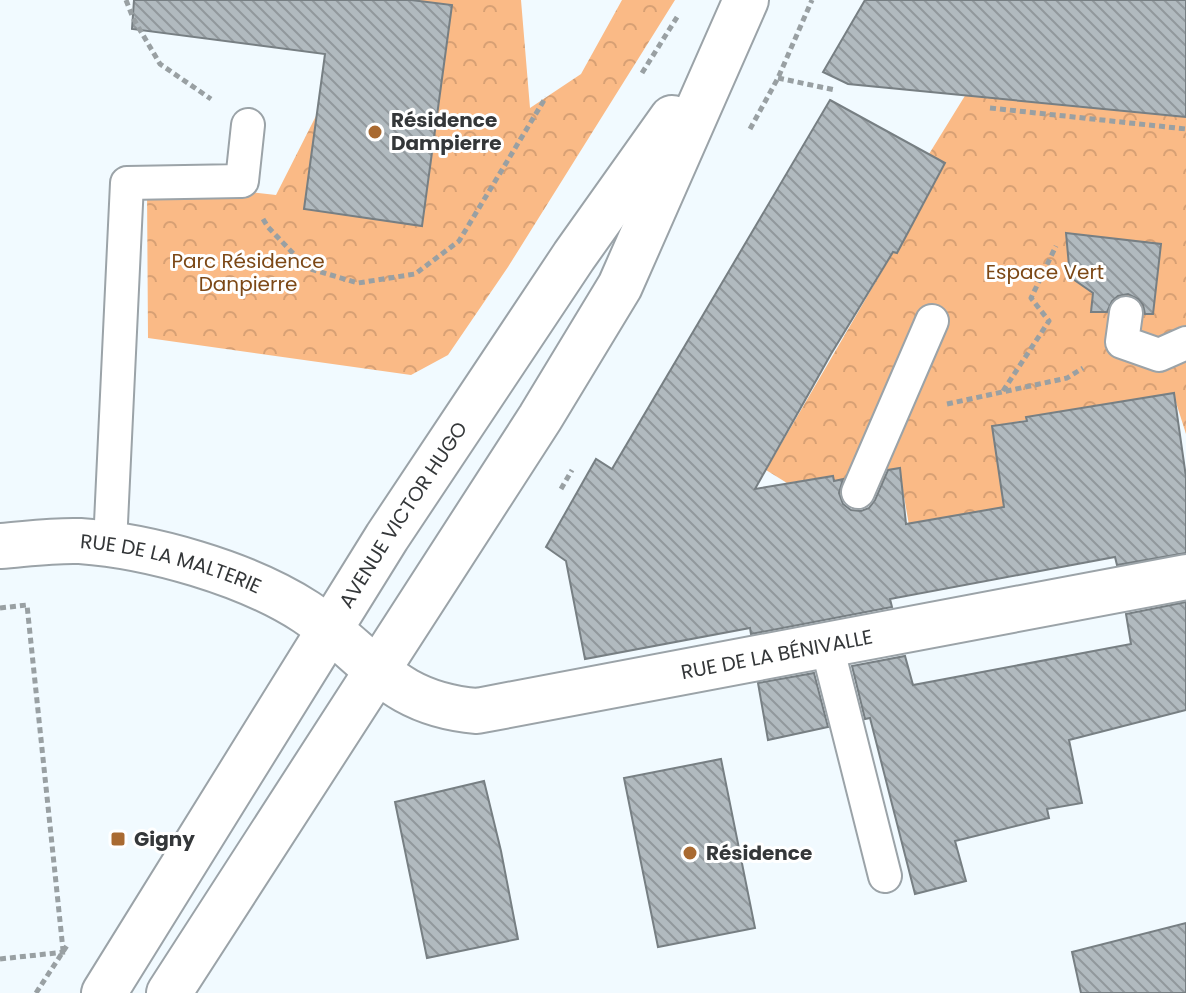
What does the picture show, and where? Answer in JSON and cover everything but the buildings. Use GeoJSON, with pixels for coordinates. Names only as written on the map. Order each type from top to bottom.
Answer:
{"type":"FeatureCollection","features":[{"type":"Feature","properties":{"kind":"street","name":"AVENUE VICTOR HUGO"},"geometry":{"type":"LineString","coordinates":[[169,993],[540,418],[620,286],[746,0]]}},
{"type":"Feature","properties":{"kind":"street","name":"AVENUE VICTOR HUGO"},"geometry":{"type":"LineString","coordinates":[[104,993],[329,628],[574,256],[723,48]]}},
{"type":"Feature","properties":{"kind":"street","name":"RUE DE LA MALTERIE"},"geometry":{"type":"LineString","coordinates":[[0,546],[76,541],[110,544],[158,553],[225,573],[302,610],[329,628],[377,672]]}},
{"type":"Feature","properties":{"kind":"street","name":"RUE DE LA BÉNIVALLE"},"geometry":{"type":"LineString","coordinates":[[377,672],[417,697],[449,709],[477,711],[1186,577]]}},
{"type":"Feature","properties":{"kind":"lane"},"geometry":{"type":"LineString","coordinates":[[110,544],[127,183],[242,181],[248,125]]}},
{"type":"Feature","properties":{"kind":"lane"},"geometry":{"type":"LineString","coordinates":[[858,492],[932,321]]}},
{"type":"Feature","properties":{"kind":"lane"},"geometry":{"type":"LineString","coordinates":[[1124,328],[1159,355],[1186,343]]}},
{"type":"Feature","properties":{"kind":"lane"},"geometry":{"type":"LineString","coordinates":[[827,646],[885,876]]}},
{"type":"Feature","properties":{"kind":"path"},"geometry":{"type":"LineString","coordinates":[[126,0],[160,64],[248,125]]}},
{"type":"Feature","properties":{"kind":"path"},"geometry":{"type":"LineString","coordinates":[[812,0],[778,78],[835,90]]}},
{"type":"Feature","properties":{"kind":"path"},"geometry":{"type":"LineString","coordinates":[[242,181],[268,227],[307,268],[358,283],[415,274],[459,241],[546,97]]}},
{"type":"Feature","properties":{"kind":"path"},"geometry":{"type":"LineString","coordinates":[[990,108],[1186,129]]}},
{"type":"Feature","properties":{"kind":"path"},"geometry":{"type":"LineString","coordinates":[[1002,392],[1049,321],[1031,298],[1056,246]]}},
{"type":"Feature","properties":{"kind":"path"},"geometry":{"type":"LineString","coordinates":[[891,416],[1067,378],[1124,328]]}},
{"type":"Feature","properties":{"kind":"path"},"geometry":{"type":"LineString","coordinates":[[0,608],[27,605],[63,951],[0,959]]}},
{"type":"Feature","properties":{"kind":"green space","name":"Parc Résidence Danpierre"},"geometry":{"type":"Polygon","coordinates":[[[411,0],[521,0],[530,108],[581,74],[622,0],[675,0],[508,267],[448,355],[411,375],[148,338],[147,189],[233,190],[276,195],[319,110],[304,209],[422,226],[451,6],[411,0]]]}},
{"type":"Feature","properties":{"kind":"green space","name":"Espace Vert"},"geometry":{"type":"Polygon","coordinates":[[[979,73],[1186,117],[1186,434],[1173,393],[993,426],[1004,507],[909,525],[899,468],[885,471],[886,483],[837,495],[832,476],[787,483],[766,470],[945,163],[929,154],[979,73]]]}},
{"type":"Feature","properties":{"kind":"place","name":"Résidence Dampierre"},"geometry":{"type":"Point","coordinates":[375,132]}},
{"type":"Feature","properties":{"kind":"place","name":"Gigny"},"geometry":{"type":"Point","coordinates":[118,839]}},
{"type":"Feature","properties":{"kind":"place","name":"Résidence"},"geometry":{"type":"Point","coordinates":[690,853]}}]}
